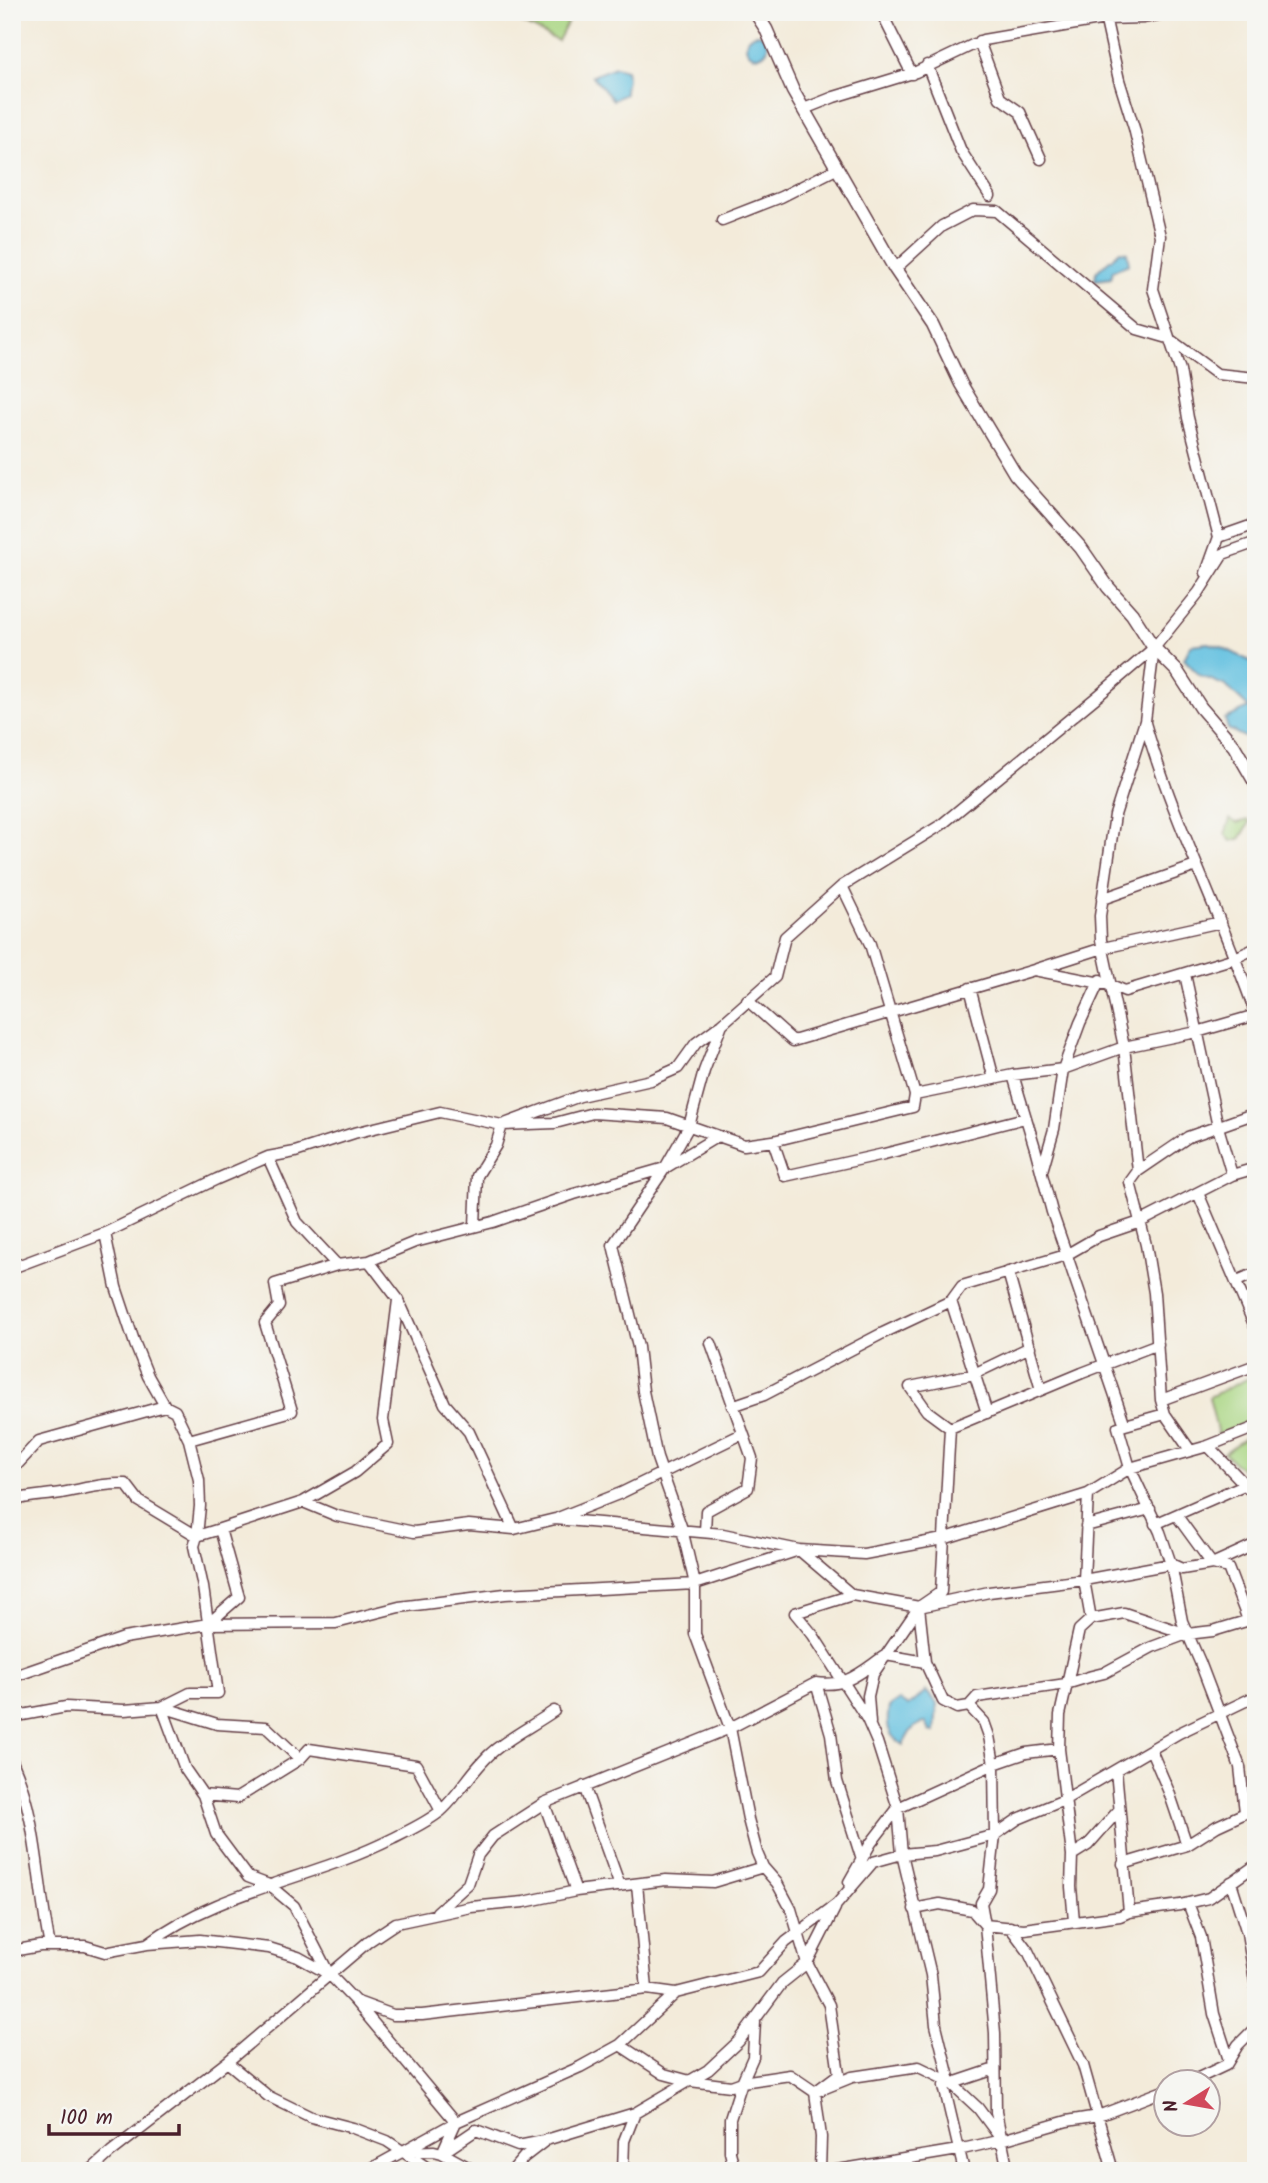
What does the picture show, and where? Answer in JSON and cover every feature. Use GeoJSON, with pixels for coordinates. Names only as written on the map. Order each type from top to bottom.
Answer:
{"type":"FeatureCollection","features":[{"type":"Feature","properties":{"kind":"street"},"geometry":{"type":"LineString","coordinates":[[755,12],[766,29],[793,91],[895,269],[933,325],[961,384],[1015,474],[1081,548],[1108,587],[1132,614],[1154,648],[1177,671],[1201,708],[1234,746],[1256,784]]}},
{"type":"Feature","properties":{"kind":"street"},"geometry":{"type":"LineString","coordinates":[[881,12],[912,74]]}},
{"type":"Feature","properties":{"kind":"street"},"geometry":{"type":"LineString","coordinates":[[804,109],[834,96],[912,74],[979,41],[1105,16],[1144,18],[1174,12]]}},
{"type":"Feature","properties":{"kind":"street"},"geometry":{"type":"LineString","coordinates":[[1105,16],[1160,236],[1153,289],[1180,370],[1188,418],[1219,537],[1199,592]]}},
{"type":"Feature","properties":{"kind":"street"},"geometry":{"type":"LineString","coordinates":[[979,41],[1000,97],[1020,112],[1041,159]]}},
{"type":"Feature","properties":{"kind":"street"},"geometry":{"type":"LineString","coordinates":[[927,65],[961,151],[990,196]]}},
{"type":"Feature","properties":{"kind":"street"},"geometry":{"type":"LineString","coordinates":[[722,220],[772,201],[838,167]]}},
{"type":"Feature","properties":{"kind":"street"},"geometry":{"type":"LineString","coordinates":[[895,269],[942,226],[973,210],[997,211],[1137,329],[1168,338],[1217,374],[1256,378]]}},
{"type":"Feature","properties":{"kind":"street"},"geometry":{"type":"LineString","coordinates":[[1219,537],[1256,524]]}},
{"type":"Feature","properties":{"kind":"street"},"geometry":{"type":"LineString","coordinates":[[502,1125],[580,1096],[651,1080],[678,1068],[696,1043],[775,977],[786,937],[842,886],[941,825],[1154,648],[1199,592],[1223,554],[1256,545]]}},
{"type":"Feature","properties":{"kind":"street"},"geometry":{"type":"LineString","coordinates":[[1138,1171],[1124,1047],[1104,952],[1100,916],[1115,815],[1145,722],[1154,648]]}},
{"type":"Feature","properties":{"kind":"street"},"geometry":{"type":"LineString","coordinates":[[915,1095],[1013,1075],[1063,1069],[1124,1047],[1197,1032],[1256,1015],[1160,775],[1145,722]]}},
{"type":"Feature","properties":{"kind":"street"},"geometry":{"type":"LineString","coordinates":[[1102,899],[1196,866]]}},
{"type":"Feature","properties":{"kind":"street"},"geometry":{"type":"LineString","coordinates":[[12,1268],[105,1233],[268,1157],[440,1112],[502,1125],[555,1123],[593,1113],[667,1118],[744,1145],[773,1141],[913,1107],[915,1095],[870,944],[842,886]]}},
{"type":"Feature","properties":{"kind":"street"},"geometry":{"type":"LineString","coordinates":[[747,1000],[793,1041],[1034,970],[1220,922]]}},
{"type":"Feature","properties":{"kind":"street"},"geometry":{"type":"LineString","coordinates":[[1034,970],[1111,985],[1125,991],[1235,958],[1256,948]]}},
{"type":"Feature","properties":{"kind":"street"},"geometry":{"type":"LineString","coordinates":[[1041,1174],[1054,1129],[1063,1069],[1098,983],[1104,952]]}},
{"type":"Feature","properties":{"kind":"street"},"geometry":{"type":"LineString","coordinates":[[1185,974],[1218,1127],[1232,1175]]}},
{"type":"Feature","properties":{"kind":"street"},"geometry":{"type":"LineString","coordinates":[[970,988],[995,1079]]}},
{"type":"Feature","properties":{"kind":"street"},"geometry":{"type":"LineString","coordinates":[[722,1024],[704,1071],[689,1126],[665,1168],[613,1245],[638,1347],[643,1391],[657,1458],[682,1529],[695,1584],[695,1634],[730,1728],[748,1819],[763,1867],[777,1883],[791,1909],[807,1963],[829,2005],[839,2074],[815,2092]]}},
{"type":"Feature","properties":{"kind":"street"},"geometry":{"type":"LineString","coordinates":[[1013,1075],[1066,1255],[1125,1425]]}},
{"type":"Feature","properties":{"kind":"street"},"geometry":{"type":"LineString","coordinates":[[1190,1450],[1165,1414],[1161,1400],[1150,1266],[1130,1182],[1138,1171],[1188,1137],[1256,1112]]}},
{"type":"Feature","properties":{"kind":"street"},"geometry":{"type":"LineString","coordinates":[[773,1141],[785,1176],[1026,1118]]}},
{"type":"Feature","properties":{"kind":"street"},"geometry":{"type":"LineString","coordinates":[[475,1226],[477,1176],[496,1145],[502,1125]]}},
{"type":"Feature","properties":{"kind":"street"},"geometry":{"type":"LineString","coordinates":[[189,1440],[292,1411],[265,1323],[279,1307],[275,1284],[337,1265],[369,1261],[415,1242],[493,1222],[575,1194],[665,1168],[718,1136]]}},
{"type":"Feature","properties":{"kind":"street"},"geometry":{"type":"LineString","coordinates":[[268,1157],[297,1222],[337,1265]]}},
{"type":"Feature","properties":{"kind":"street"},"geometry":{"type":"LineString","coordinates":[[732,1406],[764,1395],[951,1301],[962,1286],[1066,1255],[1099,1236],[1140,1222],[1232,1175],[1256,1168]]}},
{"type":"Feature","properties":{"kind":"street"},"geometry":{"type":"LineString","coordinates":[[1198,1193],[1256,1329]]}},
{"type":"Feature","properties":{"kind":"street"},"geometry":{"type":"LineString","coordinates":[[105,1233],[116,1287],[135,1344],[148,1376],[165,1406],[175,1411],[189,1440],[199,1480],[200,1506],[194,1546],[203,1587],[218,1693],[190,1692],[162,1707]]}},
{"type":"Feature","properties":{"kind":"street"},"geometry":{"type":"LineString","coordinates":[[369,1261],[398,1298],[446,1404],[469,1432],[514,1529]]}},
{"type":"Feature","properties":{"kind":"street"},"geometry":{"type":"LineString","coordinates":[[1008,1272],[1041,1390]]}},
{"type":"Feature","properties":{"kind":"street"},"geometry":{"type":"LineString","coordinates":[[1237,1280],[1256,1273]]}},
{"type":"Feature","properties":{"kind":"street"},"geometry":{"type":"LineString","coordinates":[[12,1501],[26,1496],[58,1494],[106,1483],[126,1484],[139,1501],[197,1536],[303,1502],[355,1472],[388,1444],[383,1420],[398,1298]]}},
{"type":"Feature","properties":{"kind":"street"},"geometry":{"type":"LineString","coordinates":[[951,1301],[987,1413]]}},
{"type":"Feature","properties":{"kind":"street"},"geometry":{"type":"LineString","coordinates":[[705,1532],[706,1511],[748,1488],[752,1458],[711,1343]]}},
{"type":"Feature","properties":{"kind":"street"},"geometry":{"type":"LineString","coordinates":[[950,1428],[1158,1344]]}},
{"type":"Feature","properties":{"kind":"street"},"geometry":{"type":"LineString","coordinates":[[950,1428],[928,1411],[910,1387],[974,1374],[1030,1347]]}},
{"type":"Feature","properties":{"kind":"street"},"geometry":{"type":"LineString","coordinates":[[1161,1400],[1256,1365]]}},
{"type":"Feature","properties":{"kind":"street"},"geometry":{"type":"LineString","coordinates":[[12,1470],[39,1441],[165,1406]]}},
{"type":"Feature","properties":{"kind":"street"},"geometry":{"type":"LineString","coordinates":[[1123,1864],[1187,1845],[1217,1826],[1251,1810],[1240,1767],[1178,1611],[1171,1564],[1150,1509],[1130,1468],[1118,1427],[1165,1414]]}},
{"type":"Feature","properties":{"kind":"street"},"geometry":{"type":"LineString","coordinates":[[555,1519],[682,1529],[799,1550],[864,1554],[943,1539],[1088,1494],[1130,1468],[1208,1446],[1256,1427]]}},
{"type":"Feature","properties":{"kind":"street"},"geometry":{"type":"LineString","coordinates":[[870,1727],[868,1696],[873,1674],[919,1607],[941,1592],[950,1428]]}},
{"type":"Feature","properties":{"kind":"street"},"geometry":{"type":"LineString","coordinates":[[303,1502],[337,1517],[414,1532],[469,1525],[514,1529],[555,1519],[621,1493],[742,1434]]}},
{"type":"Feature","properties":{"kind":"street"},"geometry":{"type":"LineString","coordinates":[[1208,1446],[1256,1496]]}},
{"type":"Feature","properties":{"kind":"street"},"geometry":{"type":"LineString","coordinates":[[1155,1524],[1244,1485]]}},
{"type":"Feature","properties":{"kind":"street"},"geometry":{"type":"LineString","coordinates":[[1088,1494],[1084,1580],[1091,1619]]}},
{"type":"Feature","properties":{"kind":"street"},"geometry":{"type":"LineString","coordinates":[[1086,1526],[1150,1509]]}},
{"type":"Feature","properties":{"kind":"street"},"geometry":{"type":"LineString","coordinates":[[919,1607],[925,1662],[943,1701],[957,1708],[969,1706],[977,1697],[1066,1684],[1104,1673],[1152,1647],[1188,1634],[1213,1631],[1252,1619],[1228,1568],[1212,1564],[1177,1516]]}},
{"type":"Feature","properties":{"kind":"street"},"geometry":{"type":"LineString","coordinates":[[208,1624],[239,1597],[220,1529]]}},
{"type":"Feature","properties":{"kind":"street"},"geometry":{"type":"LineString","coordinates":[[950,2082],[936,2025],[931,1975],[902,1854],[898,1808],[870,1727],[813,1635],[795,1613],[852,1595],[919,1607],[989,1592],[1084,1580],[1171,1564],[1182,1569],[1212,1564],[1256,1544]]}},
{"type":"Feature","properties":{"kind":"street"},"geometry":{"type":"LineString","coordinates":[[12,1676],[124,1638],[208,1624],[336,1623],[399,1607],[505,1594],[695,1584],[799,1550]]}},
{"type":"Feature","properties":{"kind":"street"},"geometry":{"type":"LineString","coordinates":[[799,1550],[852,1595]]}},
{"type":"Feature","properties":{"kind":"street"},"geometry":{"type":"LineString","coordinates":[[1074,1921],[1072,1855],[1059,1749],[1060,1716],[1079,1630],[1091,1619],[1124,1614],[1188,1634]]}},
{"type":"Feature","properties":{"kind":"street"},"geometry":{"type":"LineString","coordinates":[[435,1913],[468,1884],[478,1854],[493,1836],[544,1803],[730,1728],[816,1683],[844,1683],[886,1655],[925,1662]]}},
{"type":"Feature","properties":{"kind":"street"},"geometry":{"type":"LineString","coordinates":[[816,1683],[831,1734],[837,1781],[862,1860]]}},
{"type":"Feature","properties":{"kind":"street"},"geometry":{"type":"LineString","coordinates":[[355,2001],[393,2015],[422,2015],[648,1989],[676,1993],[759,1972],[798,1933],[836,1905],[873,1863],[902,1854],[935,1851],[995,1835],[1018,1819],[1064,1800],[1179,1732],[1256,1696]]}},
{"type":"Feature","properties":{"kind":"street"},"geometry":{"type":"LineString","coordinates":[[969,1706],[984,1722],[994,1765],[995,1835],[989,1889],[981,1903],[995,2033],[996,2112],[1008,2171]]}},
{"type":"Feature","properties":{"kind":"street"},"geometry":{"type":"LineString","coordinates":[[12,1717],[66,1707],[124,1710],[162,1707],[216,1724],[265,1727],[300,1759]]}},
{"type":"Feature","properties":{"kind":"street"},"geometry":{"type":"LineString","coordinates":[[162,1707],[185,1769],[203,1795],[216,1834],[248,1877],[269,1885],[294,1906],[329,1974],[355,2001],[456,2122]]}},
{"type":"Feature","properties":{"kind":"street"},"geometry":{"type":"LineString","coordinates":[[147,1944],[168,1928],[269,1885],[391,1840],[441,1811],[494,1750],[554,1711]]}},
{"type":"Feature","properties":{"kind":"street"},"geometry":{"type":"LineString","coordinates":[[203,1795],[237,1798],[300,1759],[309,1749],[416,1765],[441,1811]]}},
{"type":"Feature","properties":{"kind":"street"},"geometry":{"type":"LineString","coordinates":[[442,2153],[476,2130],[518,2146],[635,2113],[709,2070],[755,2022],[782,1983],[807,1963],[871,1843],[898,1808],[1026,1752],[1059,1749]]}},
{"type":"Feature","properties":{"kind":"street"},"geometry":{"type":"LineString","coordinates":[[1151,1750],[1187,1845]]}},
{"type":"Feature","properties":{"kind":"street"},"geometry":{"type":"LineString","coordinates":[[12,1761],[20,1779],[32,1833],[50,1946]]}},
{"type":"Feature","properties":{"kind":"street"},"geometry":{"type":"LineString","coordinates":[[1116,1770],[1129,1912]]}},
{"type":"Feature","properties":{"kind":"street"},"geometry":{"type":"LineString","coordinates":[[584,1786],[620,1886]]}},
{"type":"Feature","properties":{"kind":"street"},"geometry":{"type":"LineString","coordinates":[[544,1803],[576,1891]]}},
{"type":"Feature","properties":{"kind":"street"},"geometry":{"type":"LineString","coordinates":[[1072,1855],[1088,1845],[1118,1811]]}},
{"type":"Feature","properties":{"kind":"street"},"geometry":{"type":"LineString","coordinates":[[914,1909],[940,1904],[971,1910],[985,1925],[1024,1928],[1120,1916],[1129,1912],[1209,1898],[1256,1865]]}},
{"type":"Feature","properties":{"kind":"street"},"geometry":{"type":"LineString","coordinates":[[90,2171],[227,2062],[369,1941],[396,1923],[471,1906],[524,1902],[576,1891],[666,1880],[713,1882],[763,1867]]}},
{"type":"Feature","properties":{"kind":"street"},"geometry":{"type":"LineString","coordinates":[[1231,1882],[1247,1933],[1256,1987]]}},
{"type":"Feature","properties":{"kind":"street"},"geometry":{"type":"LineString","coordinates":[[637,1884],[648,1989]]}},
{"type":"Feature","properties":{"kind":"street"},"geometry":{"type":"LineString","coordinates":[[1188,1903],[1202,1937],[1214,2014],[1229,2060]]}},
{"type":"Feature","properties":{"kind":"street"},"geometry":{"type":"LineString","coordinates":[[1010,1927],[1028,1951],[1083,2065],[1113,2171]]}},
{"type":"Feature","properties":{"kind":"street"},"geometry":{"type":"LineString","coordinates":[[12,1951],[50,1946],[85,1946],[104,1952],[147,1944],[200,1940],[269,1948],[298,1957],[329,1974]]}},
{"type":"Feature","properties":{"kind":"street"},"geometry":{"type":"LineString","coordinates":[[368,2171],[456,2122],[580,2067],[620,2045],[676,1993]]}},
{"type":"Feature","properties":{"kind":"street"},"geometry":{"type":"LineString","coordinates":[[735,2171],[730,2152],[730,2119],[741,2082],[753,2057],[755,2022]]}},
{"type":"Feature","properties":{"kind":"street"},"geometry":{"type":"LineString","coordinates":[[1219,2068],[1226,2065],[1238,2045],[1256,2027]]}},
{"type":"Feature","properties":{"kind":"street"},"geometry":{"type":"LineString","coordinates":[[620,2045],[664,2074],[690,2081],[731,2086],[790,2075],[815,2092],[821,2137],[820,2171]]}},
{"type":"Feature","properties":{"kind":"street"},"geometry":{"type":"LineString","coordinates":[[227,2062],[268,2096],[311,2117],[353,2128],[387,2141],[432,2171]]}},
{"type":"Feature","properties":{"kind":"street"},"geometry":{"type":"LineString","coordinates":[[815,2092],[852,2077],[919,2067],[950,2082],[978,2108],[1002,2140]]}},
{"type":"Feature","properties":{"kind":"street"},"geometry":{"type":"LineString","coordinates":[[964,2171],[944,2086],[995,2069]]}},
{"type":"Feature","properties":{"kind":"street"},"geometry":{"type":"LineString","coordinates":[[832,2171],[1002,2140],[1067,2121],[1098,2116],[1152,2096]]}},
{"type":"Feature","properties":{"kind":"street"},"geometry":{"type":"LineString","coordinates":[[621,2168],[624,2141],[635,2113]]}},
{"type":"Feature","properties":{"kind":"street"},"geometry":{"type":"LineString","coordinates":[[442,2153],[456,2122]]}},
{"type":"Feature","properties":{"kind":"street"},"geometry":{"type":"LineString","coordinates":[[512,2171],[524,2157],[546,2140]]}},
{"type":"Feature","properties":{"kind":"street"},"geometry":{"type":"LineString","coordinates":[[402,2152],[442,2153],[475,2171]]}},
{"type":"Feature","properties":{"kind":"green space"},"geometry":{"type":"Polygon","coordinates":[[[501,12],[573,12],[558,41],[501,12]]]}},
{"type":"Feature","properties":{"kind":"green space"},"geometry":{"type":"Polygon","coordinates":[[[1230,819],[1237,823],[1247,820],[1250,822],[1240,839],[1231,841],[1225,834],[1230,819]]]}},
{"type":"Feature","properties":{"kind":"green space"},"geometry":{"type":"Polygon","coordinates":[[[1249,1378],[1256,1391],[1256,1419],[1218,1435],[1209,1397],[1249,1378]]]}},
{"type":"Feature","properties":{"kind":"green space"},"geometry":{"type":"Polygon","coordinates":[[[1256,1430],[1256,1482],[1224,1453],[1256,1430]]]}},
{"type":"Feature","properties":{"kind":"water"},"geometry":{"type":"Polygon","coordinates":[[[757,34],[765,37],[768,45],[765,53],[757,56],[749,53],[746,45],[749,37],[757,34]]]}},
{"type":"Feature","properties":{"kind":"water"},"geometry":{"type":"Polygon","coordinates":[[[615,67],[626,70],[627,78],[625,94],[613,100],[592,76],[615,67]]]}},
{"type":"Feature","properties":{"kind":"water"},"geometry":{"type":"Polygon","coordinates":[[[1120,251],[1127,252],[1129,264],[1113,270],[1111,278],[1095,280],[1096,272],[1120,251]]]}},
{"type":"Feature","properties":{"kind":"water"},"geometry":{"type":"Polygon","coordinates":[[[1208,643],[1256,664],[1256,743],[1228,729],[1225,719],[1249,708],[1226,686],[1199,675],[1184,659],[1191,645],[1208,643]]]}},
{"type":"Feature","properties":{"kind":"water"},"geometry":{"type":"Polygon","coordinates":[[[926,1691],[937,1704],[935,1732],[930,1731],[926,1723],[917,1725],[903,1745],[894,1738],[889,1729],[889,1707],[899,1700],[908,1706],[926,1691]]]}}]}
